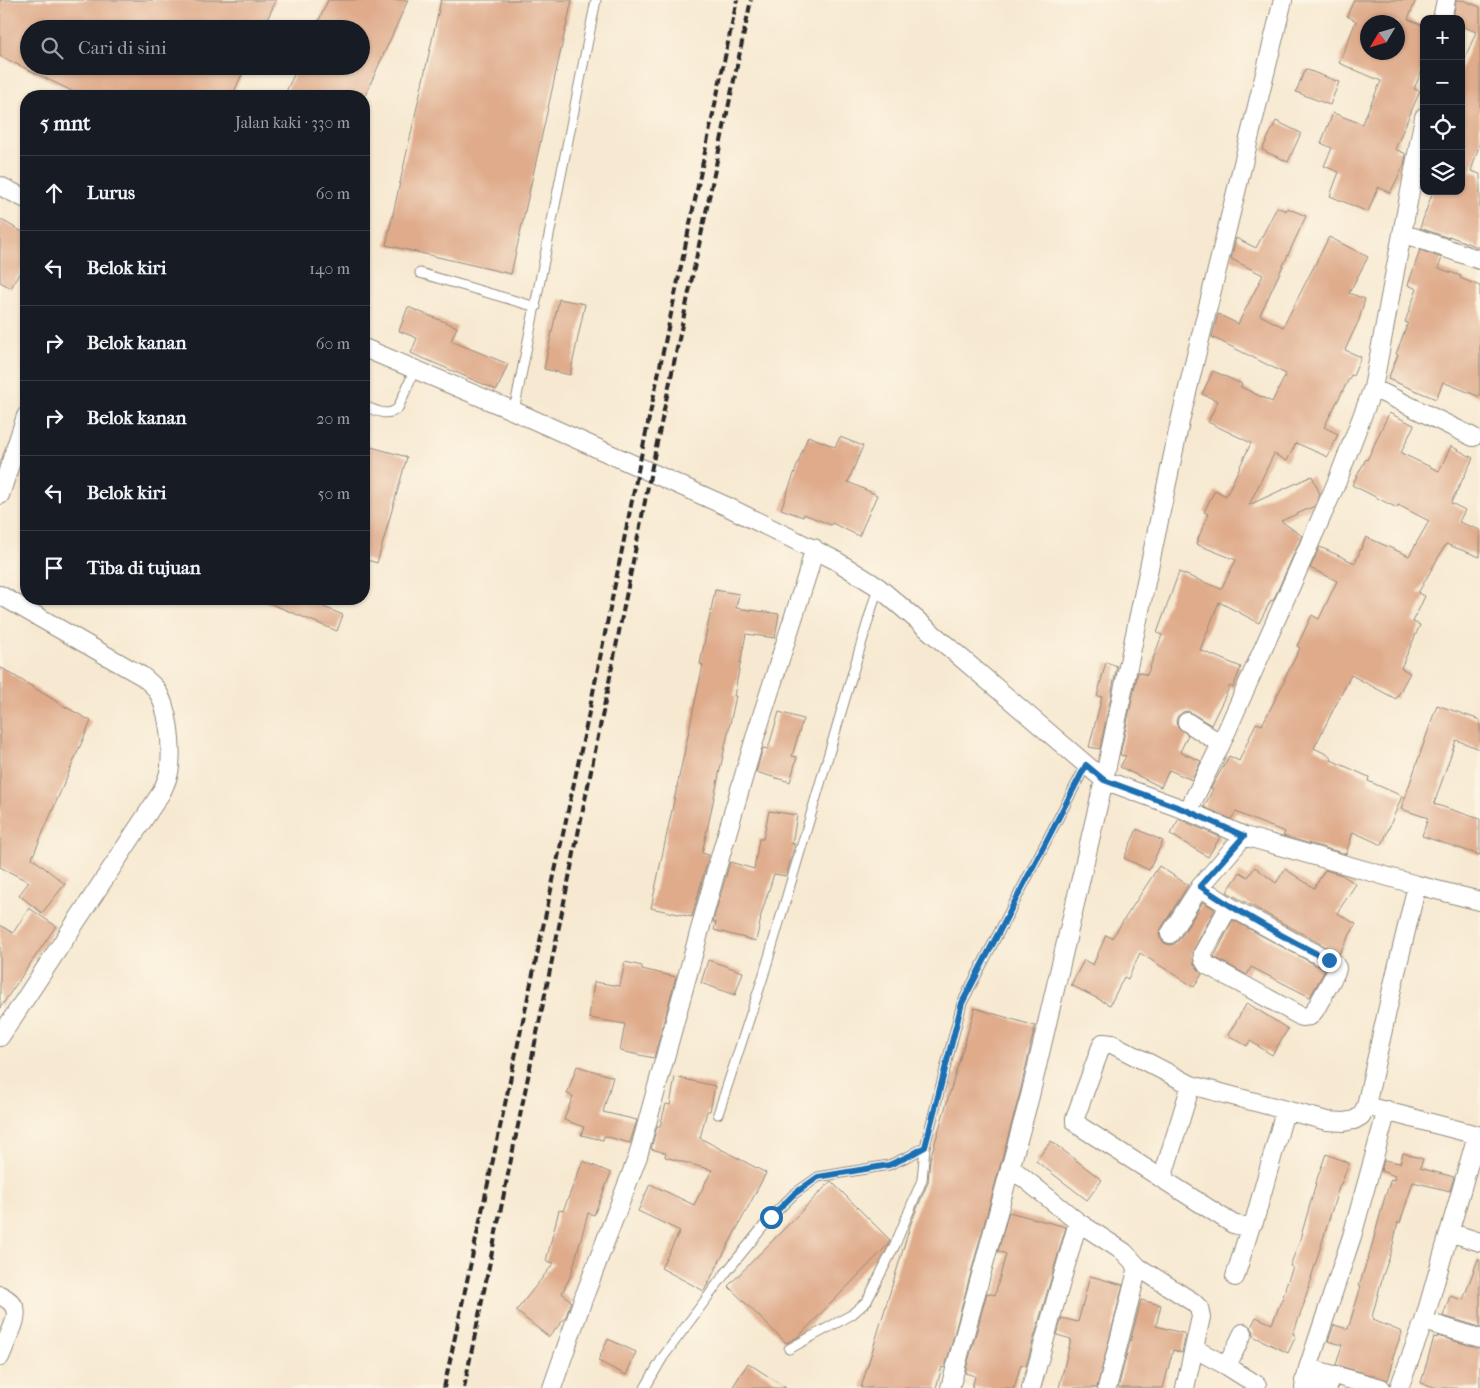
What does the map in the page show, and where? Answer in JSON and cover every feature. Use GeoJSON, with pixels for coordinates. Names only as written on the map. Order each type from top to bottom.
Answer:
{"type":"FeatureCollection","features":[{"type":"Feature","properties":{"kind":"street"},"geometry":{"type":"LineString","coordinates":[[950,1388],[1030,1096],[1104,780],[1181,417],[1282,0]]}},
{"type":"Feature","properties":{"kind":"street"},"geometry":{"type":"LineString","coordinates":[[1443,15],[1446,0]]}},
{"type":"Feature","properties":{"kind":"street"},"geometry":{"type":"LineString","coordinates":[[1188,811],[1221,744],[1336,484],[1373,388],[1420,138]]}},
{"type":"Feature","properties":{"kind":"street"},"geometry":{"type":"LineString","coordinates":[[1,190],[20,197]]}},
{"type":"Feature","properties":{"kind":"street"},"geometry":{"type":"LineString","coordinates":[[1402,232],[1480,260]]}},
{"type":"Feature","properties":{"kind":"street"},"geometry":{"type":"LineString","coordinates":[[370,350],[514,411],[693,491],[814,548],[857,573],[878,587],[1104,780],[1188,811],[1244,836],[1480,901]]}},
{"type":"Feature","properties":{"kind":"street"},"geometry":{"type":"LineString","coordinates":[[1373,388],[1473,437]]}},
{"type":"Feature","properties":{"kind":"street"},"geometry":{"type":"LineString","coordinates":[[0,495],[20,434]]}},
{"type":"Feature","properties":{"kind":"street"},"geometry":{"type":"LineString","coordinates":[[552,1388],[582,1302],[638,1156],[757,731],[814,548]]}},
{"type":"Feature","properties":{"kind":"street"},"geometry":{"type":"LineString","coordinates":[[0,595],[151,683],[157,690],[164,706],[171,749],[170,768],[161,793],[0,1037]]}},
{"type":"Feature","properties":{"kind":"street"},"geometry":{"type":"LineString","coordinates":[[1186,722],[1221,744]]}},
{"type":"Feature","properties":{"kind":"street"},"geometry":{"type":"LineString","coordinates":[[1170,934],[1200,886],[1244,836]]}},
{"type":"Feature","properties":{"kind":"street"},"geometry":{"type":"LineString","coordinates":[[1251,1225],[1245,1228],[1233,1224],[1075,1122],[1103,1043],[1112,1044],[1191,1085],[1328,1121],[1344,1122],[1354,1120],[1361,1116],[1366,1106],[1418,885]]}},
{"type":"Feature","properties":{"kind":"street"},"geometry":{"type":"LineString","coordinates":[[1200,886],[1229,906],[1334,963],[1337,968],[1336,972],[1312,1014],[1302,1017],[1204,962],[1203,953],[1229,906]]}},
{"type":"Feature","properties":{"kind":"street"},"geometry":{"type":"LineString","coordinates":[[1162,1179],[1191,1085]]}},
{"type":"Feature","properties":{"kind":"street"},"geometry":{"type":"LineString","coordinates":[[1366,1106],[1479,1135],[1424,1321],[1400,1388]]}},
{"type":"Feature","properties":{"kind":"street"},"geometry":{"type":"LineString","coordinates":[[1305,1379],[1352,1236],[1387,1110]]}},
{"type":"Feature","properties":{"kind":"street"},"geometry":{"type":"LineString","coordinates":[[1235,1277],[1251,1225],[1254,1222],[1285,1111]]}},
{"type":"Feature","properties":{"kind":"street"},"geometry":{"type":"LineString","coordinates":[[1010,1166],[1078,1222],[1124,1252],[1138,1267],[1193,1302],[1199,1308],[1201,1317],[1185,1388]]}},
{"type":"Feature","properties":{"kind":"street"},"geometry":{"type":"LineString","coordinates":[[1031,1388],[1078,1222]]}},
{"type":"Feature","properties":{"kind":"street"},"geometry":{"type":"LineString","coordinates":[[1449,1232],[1480,1242]]}},
{"type":"Feature","properties":{"kind":"street"},"geometry":{"type":"LineString","coordinates":[[1107,1388],[1138,1267]]}},
{"type":"Feature","properties":{"kind":"street"},"geometry":{"type":"LineString","coordinates":[[0,1295],[8,1299],[14,1306],[17,1316],[0,1357]]}},
{"type":"Feature","properties":{"kind":"street"},"geometry":{"type":"LineString","coordinates":[[1424,1321],[1480,1338]]}},
{"type":"Feature","properties":{"kind":"street"},"geometry":{"type":"LineString","coordinates":[[1227,1366],[1243,1333]]}},
{"type":"Feature","properties":{"kind":"street"},"geometry":{"type":"LineString","coordinates":[[1195,1349],[1257,1385]]}},
{"type":"Feature","properties":{"kind":"street"},"geometry":{"type":"LineString","coordinates":[[1305,1379],[1328,1388]]}},
{"type":"Feature","properties":{"kind":"street"},"geometry":{"type":"LineString","coordinates":[[1305,1379],[1380,1388]]}},
{"type":"Feature","properties":{"kind":"lane"},"geometry":{"type":"LineString","coordinates":[[514,411],[596,0]]}},
{"type":"Feature","properties":{"kind":"lane"},"geometry":{"type":"LineString","coordinates":[[420,273],[536,307]]}},
{"type":"Feature","properties":{"kind":"lane"},"geometry":{"type":"LineString","coordinates":[[370,408],[385,413],[398,408],[415,369]]}},
{"type":"Feature","properties":{"kind":"lane"},"geometry":{"type":"LineString","coordinates":[[718,1114],[763,978],[878,587]]}},
{"type":"Feature","properties":{"kind":"lane"},"geometry":{"type":"LineString","coordinates":[[789,1349],[851,1314],[867,1301],[895,1245],[922,1180],[925,1147],[962,1003],[1086,765]]}},
{"type":"Feature","properties":{"kind":"lane"},"geometry":{"type":"LineString","coordinates":[[645,1388],[663,1357],[724,1275],[771,1217],[794,1194],[818,1177],[889,1165],[925,1147]]}},
{"type":"Feature","properties":{"kind":"building"},"geometry":{"type":"Polygon","coordinates":[[[0,0],[276,0],[267,20],[20,20],[20,66],[0,56],[0,0]]]}},
{"type":"Feature","properties":{"kind":"building"},"geometry":{"type":"Polygon","coordinates":[[[328,0],[408,0],[368,90],[287,90],[294,75],[370,75],[370,20],[319,20],[328,0]]]}},
{"type":"Feature","properties":{"kind":"building"},"geometry":{"type":"Polygon","coordinates":[[[441,0],[572,0],[511,274],[386,245],[441,0]]]}},
{"type":"Feature","properties":{"kind":"building"},"geometry":{"type":"Polygon","coordinates":[[[1354,0],[1416,0],[1408,19],[1420,24],[1420,75],[1414,89],[1420,91],[1395,149],[1406,154],[1404,165],[1390,193],[1378,187],[1368,212],[1330,196],[1339,172],[1324,166],[1332,148],[1321,143],[1333,113],[1362,124],[1381,81],[1339,63],[1356,21],[1347,16],[1354,0]]]}},
{"type":"Feature","properties":{"kind":"building"},"geometry":{"type":"Polygon","coordinates":[[[1456,0],[1463,0],[1480,7],[1480,143],[1471,171],[1480,174],[1480,248],[1449,236],[1449,238],[1420,228],[1432,195],[1465,195],[1465,58],[1476,32],[1465,28],[1465,15],[1454,15],[1456,0]]]}},
{"type":"Feature","properties":{"kind":"building"},"geometry":{"type":"Polygon","coordinates":[[[1305,69],[1339,82],[1330,105],[1296,92],[1305,69]]]}},
{"type":"Feature","properties":{"kind":"building"},"geometry":{"type":"Polygon","coordinates":[[[39,75],[242,75],[235,90],[70,90],[39,75]]]}},
{"type":"Feature","properties":{"kind":"building"},"geometry":{"type":"Polygon","coordinates":[[[1276,121],[1301,133],[1288,162],[1262,150],[1276,121]]]}},
{"type":"Feature","properties":{"kind":"building"},"geometry":{"type":"Polygon","coordinates":[[[1277,207],[1286,211],[1287,208],[1306,216],[1260,315],[1283,327],[1329,237],[1368,257],[1349,293],[1365,299],[1359,320],[1345,350],[1361,357],[1353,376],[1351,375],[1324,427],[1338,434],[1328,457],[1296,443],[1287,461],[1274,454],[1249,505],[1312,476],[1320,494],[1315,506],[1281,521],[1302,536],[1273,601],[1271,600],[1259,623],[1219,602],[1200,650],[1241,667],[1233,688],[1230,686],[1211,725],[1188,711],[1178,716],[1177,726],[1188,735],[1180,752],[1201,761],[1192,780],[1169,770],[1161,787],[1120,767],[1126,756],[1120,755],[1138,672],[1147,675],[1162,635],[1157,633],[1179,572],[1221,589],[1236,560],[1196,544],[1208,514],[1204,512],[1215,490],[1226,496],[1251,443],[1208,422],[1218,401],[1202,394],[1213,371],[1242,384],[1241,387],[1272,402],[1286,374],[1212,337],[1218,314],[1238,324],[1263,275],[1231,259],[1236,238],[1256,248],[1277,207]]]}},
{"type":"Feature","properties":{"kind":"building"},"geometry":{"type":"Polygon","coordinates":[[[0,219],[20,231],[20,272],[11,288],[0,282],[0,219]]]}},
{"type":"Feature","properties":{"kind":"building"},"geometry":{"type":"Polygon","coordinates":[[[1420,250],[1442,258],[1438,268],[1461,276],[1460,278],[1480,286],[1480,397],[1443,382],[1436,399],[1388,379],[1398,355],[1396,354],[1408,323],[1405,322],[1417,289],[1408,285],[1420,250]]]}},
{"type":"Feature","properties":{"kind":"building"},"geometry":{"type":"Polygon","coordinates":[[[559,299],[585,304],[570,375],[544,369],[559,299]]]}},
{"type":"Feature","properties":{"kind":"building"},"geometry":{"type":"Polygon","coordinates":[[[408,307],[457,327],[451,341],[508,364],[497,390],[411,353],[417,338],[399,331],[408,307]]]}},
{"type":"Feature","properties":{"kind":"building"},"geometry":{"type":"Polygon","coordinates":[[[1389,413],[1414,425],[1401,453],[1439,471],[1451,446],[1473,458],[1451,503],[1465,510],[1459,522],[1480,530],[1480,557],[1446,544],[1418,593],[1425,596],[1413,622],[1420,625],[1401,668],[1410,673],[1396,699],[1351,675],[1314,748],[1332,757],[1331,760],[1369,777],[1368,781],[1402,796],[1382,845],[1353,832],[1346,854],[1283,836],[1285,832],[1236,812],[1231,819],[1204,807],[1213,789],[1211,788],[1229,756],[1239,761],[1256,723],[1262,725],[1300,648],[1297,646],[1312,615],[1319,619],[1337,581],[1310,568],[1320,547],[1355,563],[1366,537],[1409,556],[1429,521],[1398,505],[1397,508],[1352,485],[1367,460],[1389,413]]]}},
{"type":"Feature","properties":{"kind":"building"},"geometry":{"type":"Polygon","coordinates":[[[808,436],[835,447],[840,437],[863,446],[848,482],[877,495],[859,536],[832,523],[831,525],[804,514],[803,517],[781,509],[808,436]]]}},
{"type":"Feature","properties":{"kind":"building"},"geometry":{"type":"Polygon","coordinates":[[[370,447],[407,457],[377,563],[370,561],[370,447]]]}},
{"type":"Feature","properties":{"kind":"building"},"geometry":{"type":"Polygon","coordinates":[[[715,590],[739,594],[736,608],[779,614],[775,638],[746,634],[734,696],[736,696],[702,853],[709,855],[692,917],[651,908],[703,665],[700,664],[715,590]]]}},
{"type":"Feature","properties":{"kind":"building"},"geometry":{"type":"Polygon","coordinates":[[[274,605],[319,605],[343,615],[337,631],[274,605]]]}},
{"type":"Feature","properties":{"kind":"building"},"geometry":{"type":"Polygon","coordinates":[[[1106,662],[1117,666],[1100,749],[1089,747],[1102,697],[1097,696],[1106,662]]]}},
{"type":"Feature","properties":{"kind":"building"},"geometry":{"type":"Polygon","coordinates":[[[0,667],[91,721],[32,858],[65,884],[42,913],[19,895],[29,882],[0,867],[0,667]]]}},
{"type":"Feature","properties":{"kind":"building"},"geometry":{"type":"Polygon","coordinates":[[[1437,705],[1480,720],[1480,749],[1456,740],[1434,804],[1480,819],[1480,855],[1422,836],[1428,818],[1401,809],[1437,705]]]}},
{"type":"Feature","properties":{"kind":"building"},"geometry":{"type":"Polygon","coordinates":[[[779,712],[803,719],[792,756],[797,757],[790,782],[756,772],[763,748],[768,749],[779,712]]]}},
{"type":"Feature","properties":{"kind":"building"},"geometry":{"type":"Polygon","coordinates":[[[769,811],[797,815],[792,844],[795,844],[786,876],[774,874],[760,918],[756,941],[714,930],[716,922],[713,922],[730,862],[754,869],[759,839],[763,839],[769,811]]]}},
{"type":"Feature","properties":{"kind":"building"},"geometry":{"type":"Polygon","coordinates":[[[1179,819],[1220,837],[1208,857],[1170,834],[1179,819]]]}},
{"type":"Feature","properties":{"kind":"building"},"geometry":{"type":"Polygon","coordinates":[[[1137,829],[1163,841],[1149,870],[1124,858],[1137,829]]]}},
{"type":"Feature","properties":{"kind":"building"},"geometry":{"type":"Polygon","coordinates":[[[1159,866],[1188,885],[1161,929],[1159,934],[1164,943],[1170,945],[1179,940],[1203,902],[1215,909],[1193,951],[1194,964],[1202,974],[1194,987],[1140,953],[1128,979],[1124,977],[1110,1005],[1071,985],[1084,960],[1093,965],[1106,935],[1112,938],[1159,866]]]}},
{"type":"Feature","properties":{"kind":"building"},"geometry":{"type":"Polygon","coordinates":[[[1255,867],[1276,883],[1285,869],[1314,888],[1325,870],[1342,875],[1356,884],[1337,913],[1356,924],[1339,954],[1227,892],[1240,872],[1248,877],[1255,867]]]}},
{"type":"Feature","properties":{"kind":"building"},"geometry":{"type":"Polygon","coordinates":[[[29,908],[56,926],[0,1008],[0,925],[13,933],[29,908]]]}},
{"type":"Feature","properties":{"kind":"building"},"geometry":{"type":"Polygon","coordinates":[[[1233,920],[1325,970],[1310,997],[1251,967],[1247,975],[1214,957],[1233,920]]]}},
{"type":"Feature","properties":{"kind":"building"},"geometry":{"type":"Polygon","coordinates":[[[708,960],[743,972],[735,995],[701,983],[708,960]]]}},
{"type":"Feature","properties":{"kind":"building"},"geometry":{"type":"Polygon","coordinates":[[[625,962],[642,966],[642,969],[676,977],[654,1058],[620,1051],[625,1024],[589,1018],[594,982],[620,986],[625,962]]]}},
{"type":"Feature","properties":{"kind":"building"},"geometry":{"type":"Polygon","coordinates":[[[1247,1003],[1288,1029],[1272,1055],[1250,1041],[1247,1046],[1228,1035],[1247,1003]]]}},
{"type":"Feature","properties":{"kind":"building"},"geometry":{"type":"Polygon","coordinates":[[[975,1008],[1035,1026],[1020,1093],[945,1368],[942,1367],[936,1388],[861,1388],[911,1223],[928,1182],[930,1159],[975,1008]]]}},
{"type":"Feature","properties":{"kind":"building"},"geometry":{"type":"Polygon","coordinates":[[[577,1066],[613,1077],[603,1112],[637,1120],[630,1143],[604,1136],[603,1140],[581,1135],[584,1127],[564,1120],[573,1096],[567,1094],[577,1066]]]}},
{"type":"Feature","properties":{"kind":"building"},"geometry":{"type":"Polygon","coordinates":[[[675,1077],[715,1086],[710,1111],[707,1111],[700,1138],[766,1173],[704,1291],[661,1268],[680,1231],[638,1211],[650,1184],[694,1205],[712,1170],[665,1157],[666,1153],[651,1149],[657,1126],[660,1126],[666,1104],[670,1105],[675,1077]]]}},
{"type":"Feature","properties":{"kind":"building"},"geometry":{"type":"Polygon","coordinates":[[[1051,1141],[1102,1180],[1087,1200],[1036,1161],[1051,1141]]]}},
{"type":"Feature","properties":{"kind":"building"},"geometry":{"type":"Polygon","coordinates":[[[1403,1153],[1423,1159],[1420,1168],[1454,1177],[1450,1191],[1413,1182],[1400,1223],[1398,1222],[1372,1317],[1374,1318],[1373,1320],[1402,1332],[1392,1359],[1394,1359],[1388,1380],[1336,1365],[1342,1345],[1328,1341],[1334,1325],[1348,1329],[1384,1200],[1391,1179],[1394,1180],[1395,1176],[1381,1171],[1384,1160],[1400,1163],[1403,1153]]]}},
{"type":"Feature","properties":{"kind":"building"},"geometry":{"type":"Polygon","coordinates":[[[1326,1154],[1349,1163],[1340,1184],[1305,1301],[1293,1334],[1296,1336],[1288,1353],[1253,1336],[1254,1332],[1251,1327],[1256,1317],[1272,1324],[1293,1267],[1290,1266],[1299,1243],[1326,1154]]]}},
{"type":"Feature","properties":{"kind":"building"},"geometry":{"type":"Polygon","coordinates":[[[583,1161],[611,1173],[594,1215],[588,1213],[571,1275],[562,1293],[571,1301],[566,1317],[549,1337],[516,1311],[554,1263],[546,1261],[559,1210],[563,1211],[583,1161]]]}},
{"type":"Feature","properties":{"kind":"building"},"geometry":{"type":"Polygon","coordinates":[[[831,1181],[890,1240],[887,1246],[798,1337],[786,1343],[728,1286],[831,1181]]]}},
{"type":"Feature","properties":{"kind":"building"},"geometry":{"type":"Polygon","coordinates":[[[1009,1212],[1066,1227],[1026,1366],[1021,1364],[1014,1388],[972,1388],[975,1376],[965,1373],[987,1293],[995,1295],[1006,1254],[998,1251],[1009,1212]]]}},
{"type":"Feature","properties":{"kind":"building"},"geometry":{"type":"Polygon","coordinates":[[[1478,1259],[1480,1260],[1480,1327],[1443,1316],[1450,1296],[1463,1300],[1478,1259]]]}},
{"type":"Feature","properties":{"kind":"building"},"geometry":{"type":"Polygon","coordinates":[[[1090,1276],[1123,1285],[1097,1388],[1059,1388],[1071,1339],[1057,1335],[1062,1318],[1078,1322],[1090,1276]]]}},
{"type":"Feature","properties":{"kind":"building"},"geometry":{"type":"Polygon","coordinates":[[[1141,1300],[1161,1305],[1156,1326],[1186,1334],[1182,1353],[1173,1350],[1163,1388],[1118,1388],[1141,1300]]]}},
{"type":"Feature","properties":{"kind":"building"},"geometry":{"type":"Polygon","coordinates":[[[1437,1336],[1480,1348],[1480,1388],[1438,1388],[1421,1383],[1434,1337],[1437,1338],[1437,1336]]]}},
{"type":"Feature","properties":{"kind":"building"},"geometry":{"type":"Polygon","coordinates":[[[608,1339],[636,1352],[626,1375],[598,1361],[608,1339]]]}},
{"type":"Feature","properties":{"kind":"building"},"geometry":{"type":"Polygon","coordinates":[[[748,1363],[786,1388],[732,1388],[748,1363]]]}},
{"type":"Feature","properties":{"kind":"railway"},"geometry":{"type":"LineString","coordinates":[[444,1388],[586,727],[737,0]]}},
{"type":"Feature","properties":{"kind":"railway"},"geometry":{"type":"LineString","coordinates":[[464,1388],[651,471],[751,0]]}},
{"type":"Feature","properties":{"kind":"route"},"geometry":{"type":"LineString","coordinates":[[771,1217],[794,1194],[818,1177],[889,1165],[925,1147],[962,1003],[1086,765],[1104,780],[1188,811],[1244,836],[1200,886],[1229,906],[1329,960]]}}]}
